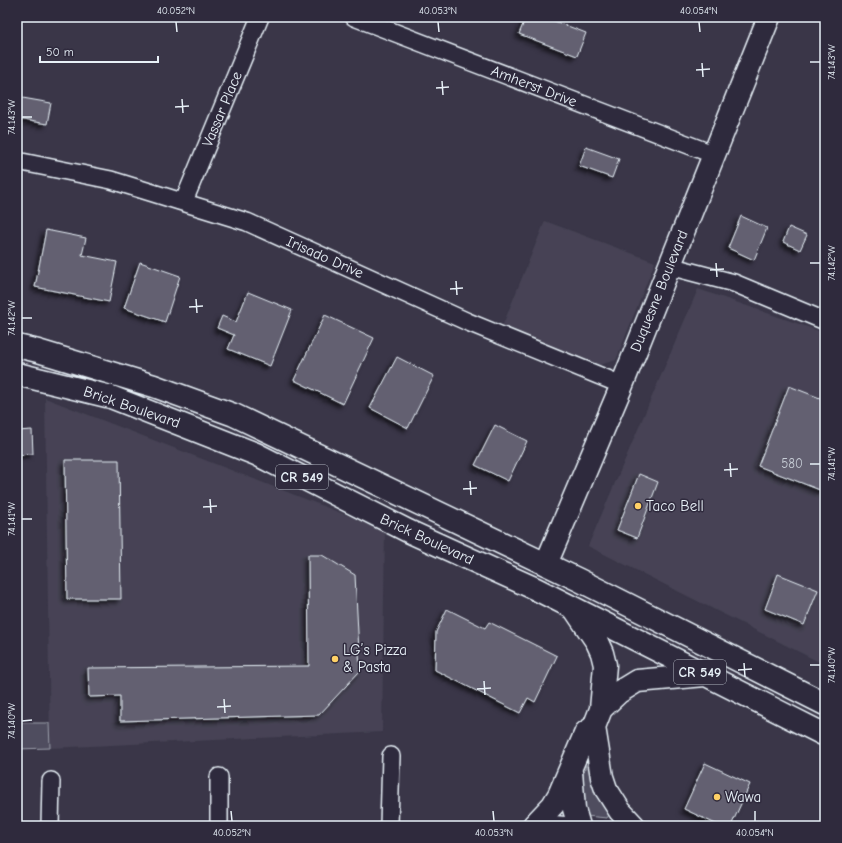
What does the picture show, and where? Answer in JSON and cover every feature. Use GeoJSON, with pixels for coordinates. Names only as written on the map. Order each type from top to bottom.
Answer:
{"type":"FeatureCollection","features":[{"type":"Feature","properties":{"kind":"main road","name":"Duquesne Boulevard"},"geometry":{"type":"LineString","coordinates":[[546,564],[622,385],[769,17]]}},
{"type":"Feature","properties":{"kind":"main road","name":"Brick Boulevard"},"geometry":{"type":"LineString","coordinates":[[17,346],[38,350],[154,386],[234,415],[546,564],[796,688],[825,704]]}},
{"type":"Feature","properties":{"kind":"main road","name":"Brick Boulevard"},"geometry":{"type":"LineString","coordinates":[[17,374],[111,397],[249,451],[408,531],[536,589],[825,735]]}},
{"type":"Feature","properties":{"kind":"main road"},"geometry":{"type":"LineString","coordinates":[[575,610],[597,642],[602,653],[605,671],[598,718],[600,765],[606,789],[620,811],[634,826]]}},
{"type":"Feature","properties":{"kind":"main road"},"geometry":{"type":"LineString","coordinates":[[532,826],[553,805],[571,769],[586,732],[619,692],[637,681],[706,675]]}},
{"type":"Feature","properties":{"kind":"main road"},"geometry":{"type":"LineString","coordinates":[[796,688],[825,686]]}},
{"type":"Feature","properties":{"kind":"main road"},"geometry":{"type":"LineString","coordinates":[[571,769],[574,809],[579,826]]}},
{"type":"Feature","properties":{"kind":"street","name":"Vassar Place"},"geometry":{"type":"LineString","coordinates":[[184,201],[260,17]]}},
{"type":"Feature","properties":{"kind":"street","name":"Amherst Drive"},"geometry":{"type":"LineString","coordinates":[[354,17],[715,155]]}},
{"type":"Feature","properties":{"kind":"street","name":"Irisado Drive"},"geometry":{"type":"LineString","coordinates":[[17,161],[111,180],[184,201],[247,222],[474,325],[622,385]]}},
{"type":"Feature","properties":{"kind":"street"},"geometry":{"type":"LineString","coordinates":[[669,266],[734,283],[825,321]]}},
{"type":"Feature","properties":{"kind":"street"},"geometry":{"type":"LineString","coordinates":[[389,826],[391,756]]}},
{"type":"Feature","properties":{"kind":"street"},"geometry":{"type":"LineString","coordinates":[[219,777],[220,826]]}},
{"type":"Feature","properties":{"kind":"street"},"geometry":{"type":"LineString","coordinates":[[50,826],[51,781]]}},
{"type":"Feature","properties":{"kind":"street"},"geometry":{"type":"LineString","coordinates":[[532,826],[548,824],[570,826]]}},
{"type":"Feature","properties":{"kind":"shaded area"},"geometry":{"type":"Polygon","coordinates":[[[545,221],[655,262],[616,360],[599,365],[502,327],[545,221]]]}},
{"type":"Feature","properties":{"kind":"shaded area"},"geometry":{"type":"Polygon","coordinates":[[[698,289],[825,333],[825,665],[588,546],[698,289]]]}},
{"type":"Feature","properties":{"kind":"shaded area"},"geometry":{"type":"Polygon","coordinates":[[[45,398],[385,530],[382,732],[50,748],[45,398]]]}},
{"type":"Feature","properties":{"kind":"shaded area"},"geometry":{"type":"Polygon","coordinates":[[[17,723],[49,723],[50,748],[17,749],[17,723]]]}},
{"type":"Feature","properties":{"kind":"shaded area"},"geometry":{"type":"Polygon","coordinates":[[[586,765],[590,765],[595,787],[609,815],[607,818],[586,816],[581,781],[586,765]]]}},
{"type":"Feature","properties":{"kind":"building"},"geometry":{"type":"Polygon","coordinates":[[[526,17],[544,17],[586,33],[577,56],[519,34],[526,17]]]}},
{"type":"Feature","properties":{"kind":"building"},"geometry":{"type":"Polygon","coordinates":[[[17,97],[51,103],[47,124],[17,119],[17,97]]]}},
{"type":"Feature","properties":{"kind":"building"},"geometry":{"type":"Polygon","coordinates":[[[586,147],[619,159],[612,178],[579,166],[586,147]]]}},
{"type":"Feature","properties":{"kind":"building"},"geometry":{"type":"Polygon","coordinates":[[[741,216],[767,228],[754,260],[728,248],[741,216]]]}},
{"type":"Feature","properties":{"kind":"building"},"geometry":{"type":"Polygon","coordinates":[[[789,227],[807,235],[800,250],[783,242],[789,227]]]}},
{"type":"Feature","properties":{"kind":"building"},"geometry":{"type":"Polygon","coordinates":[[[46,230],[86,238],[82,255],[117,262],[109,302],[35,287],[46,230]]]}},
{"type":"Feature","properties":{"kind":"building"},"geometry":{"type":"Polygon","coordinates":[[[140,262],[180,276],[165,322],[124,308],[140,262]]]}},
{"type":"Feature","properties":{"kind":"building"},"geometry":{"type":"Polygon","coordinates":[[[248,292],[292,310],[270,366],[228,349],[234,335],[217,328],[222,316],[236,322],[248,292]]]}},
{"type":"Feature","properties":{"kind":"building"},"geometry":{"type":"Polygon","coordinates":[[[325,315],[374,338],[343,404],[294,380],[325,315]]]}},
{"type":"Feature","properties":{"kind":"building"},"geometry":{"type":"Polygon","coordinates":[[[397,357],[434,376],[408,428],[370,408],[397,357]]]}},
{"type":"Feature","properties":{"kind":"building"},"geometry":{"type":"Polygon","coordinates":[[[789,386],[825,400],[825,492],[758,466],[789,386]]]}},
{"type":"Feature","properties":{"kind":"building"},"geometry":{"type":"Polygon","coordinates":[[[495,425],[527,441],[508,481],[475,465],[495,425]]]}},
{"type":"Feature","properties":{"kind":"building"},"geometry":{"type":"Polygon","coordinates":[[[32,430],[33,454],[17,455],[17,431],[32,430]]]}},
{"type":"Feature","properties":{"kind":"building"},"geometry":{"type":"Polygon","coordinates":[[[65,460],[119,460],[121,599],[67,599],[65,460]]]}},
{"type":"Feature","properties":{"kind":"building","name":"Taco Bell"},"geometry":{"type":"Polygon","coordinates":[[[639,474],[658,482],[637,538],[617,530],[639,474]]]}},
{"type":"Feature","properties":{"kind":"building"},"geometry":{"type":"Polygon","coordinates":[[[308,555],[322,555],[355,575],[360,671],[319,715],[120,721],[120,696],[89,697],[88,668],[309,666],[308,555]]]}},
{"type":"Feature","properties":{"kind":"building"},"geometry":{"type":"Polygon","coordinates":[[[778,574],[818,590],[804,625],[765,609],[778,574]]]}},
{"type":"Feature","properties":{"kind":"building"},"geometry":{"type":"Polygon","coordinates":[[[447,609],[485,628],[489,622],[557,656],[535,702],[528,698],[520,713],[435,670],[436,632],[447,609]]]}},
{"type":"Feature","properties":{"kind":"building","name":"Wawa"},"geometry":{"type":"Polygon","coordinates":[[[705,763],[750,784],[731,826],[720,826],[684,809],[705,763]]]}},
{"type":"Feature","properties":{"kind":"place","name":"Taco Bell"},"geometry":{"type":"Point","coordinates":[638,506]}},
{"type":"Feature","properties":{"kind":"place","name":"LG’s Pizza & Pasta"},"geometry":{"type":"Point","coordinates":[335,659]}},
{"type":"Feature","properties":{"kind":"place","name":"Wawa"},"geometry":{"type":"Point","coordinates":[717,797]}}]}
